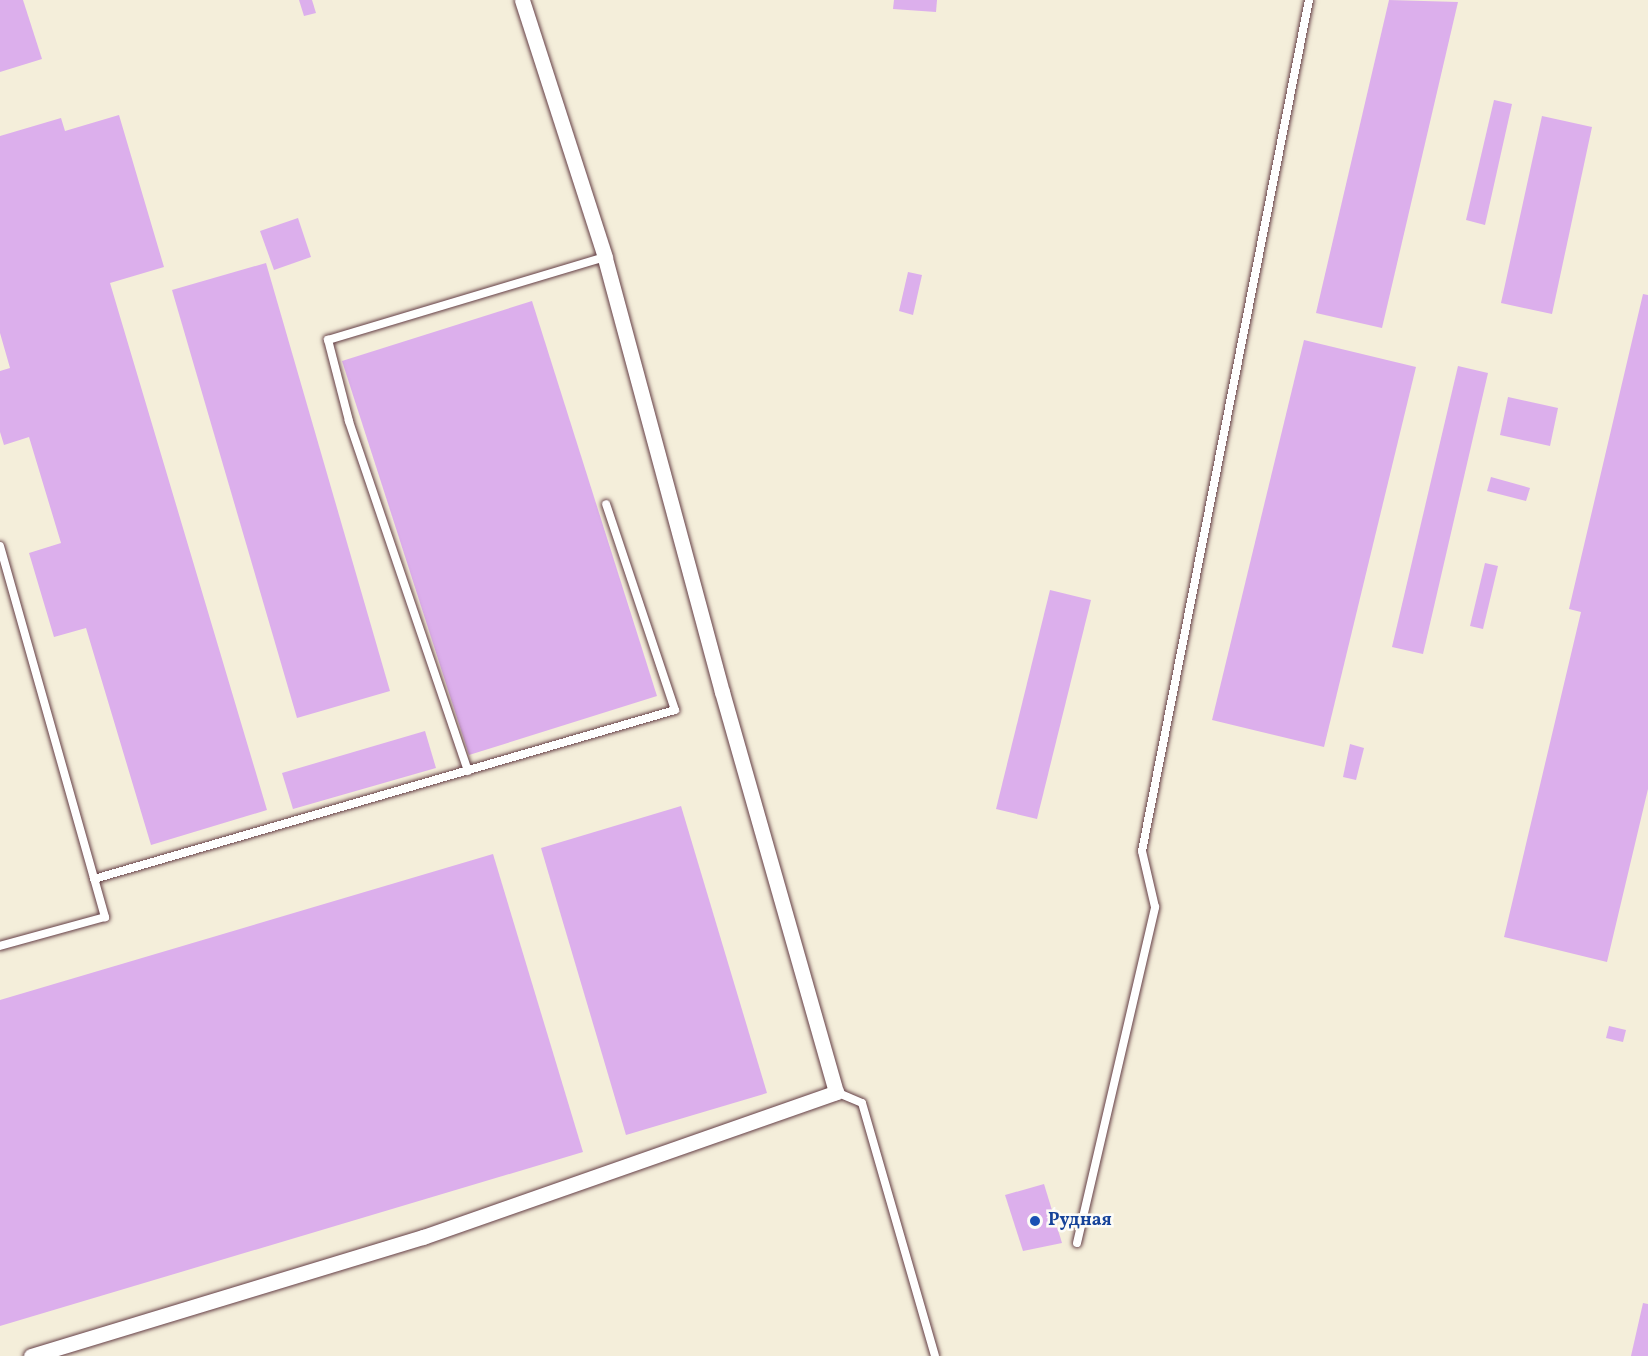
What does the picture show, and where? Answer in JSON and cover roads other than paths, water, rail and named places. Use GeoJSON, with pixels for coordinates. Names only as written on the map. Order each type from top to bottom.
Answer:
{"type":"FeatureCollection","features":[{"type":"Feature","properties":{"kind":"street"},"geometry":{"type":"LineString","coordinates":[[31,1356],[57,1352],[423,1237],[836,1092],[722,692],[605,257],[522,0]]}},
{"type":"Feature","properties":{"kind":"lane"},"geometry":{"type":"LineString","coordinates":[[1077,1243],[1155,907],[1142,851],[1309,0]]}},
{"type":"Feature","properties":{"kind":"lane"},"geometry":{"type":"LineString","coordinates":[[468,771],[349,421],[328,340],[605,257]]}},
{"type":"Feature","properties":{"kind":"lane"},"geometry":{"type":"LineString","coordinates":[[94,879],[675,710],[606,504]]}},
{"type":"Feature","properties":{"kind":"lane"},"geometry":{"type":"LineString","coordinates":[[0,546],[105,917],[0,946]]}},
{"type":"Feature","properties":{"kind":"lane"},"geometry":{"type":"LineString","coordinates":[[836,1092],[862,1103],[935,1356]]}},
{"type":"Feature","properties":{"kind":"place","name":"Рудная"},"geometry":{"type":"Point","coordinates":[1035,1221]}}]}
